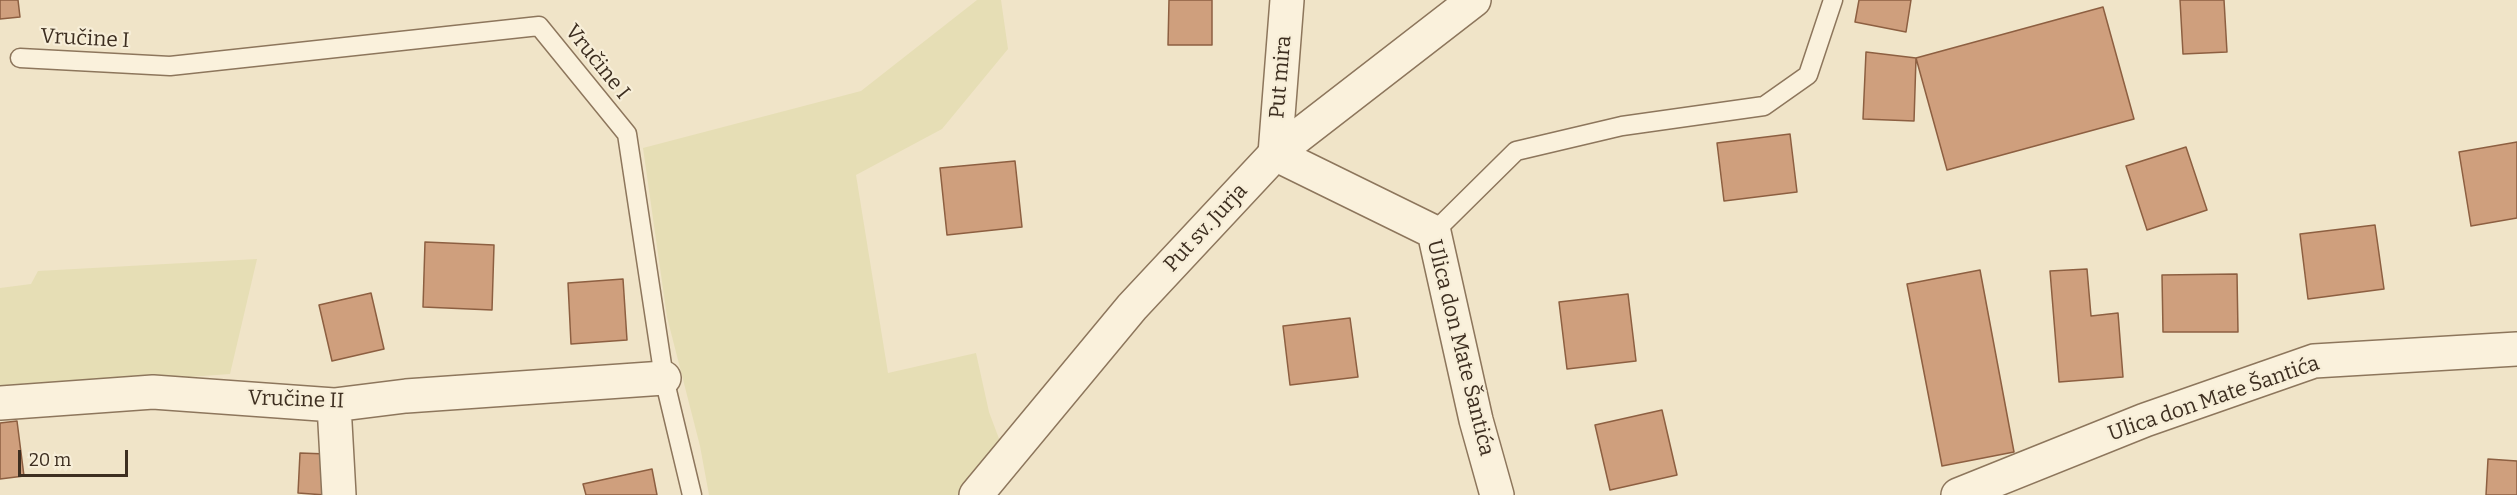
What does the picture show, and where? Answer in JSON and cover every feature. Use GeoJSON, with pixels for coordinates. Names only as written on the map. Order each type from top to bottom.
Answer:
{"type":"FeatureCollection","features":[{"type":"Feature","properties":{"kind":"street","name":"Put mira"},"geometry":{"type":"LineString","coordinates":[[1275,154],[1287,0]]}},
{"type":"Feature","properties":{"kind":"street","name":"Put sv. Jurja"},"geometry":{"type":"LineString","coordinates":[[976,495],[1132,307],[1275,154],[1474,0]]}},
{"type":"Feature","properties":{"kind":"street","name":"Ulica don Mate Šantića"},"geometry":{"type":"LineString","coordinates":[[1275,154],[1434,232],[1476,420],[1497,495]]}},
{"type":"Feature","properties":{"kind":"street","name":"Ulica don Mate Šantića"},"geometry":{"type":"LineString","coordinates":[[1958,495],[2145,420],[2314,361],[2517,349]]}},
{"type":"Feature","properties":{"kind":"street","name":"Vručine II"},"geometry":{"type":"LineString","coordinates":[[0,403],[153,392],[334,405],[406,396],[664,378]]}},
{"type":"Feature","properties":{"kind":"street"},"geometry":{"type":"LineString","coordinates":[[334,405],[339,495]]}},
{"type":"Feature","properties":{"kind":"lane"},"geometry":{"type":"LineString","coordinates":[[1434,232],[1516,151],[1622,126],[1764,106],[1808,75],[1833,0]]}},
{"type":"Feature","properties":{"kind":"lane","name":"Vručine I"},"geometry":{"type":"LineString","coordinates":[[20,58],[170,66],[539,26],[627,134],[664,378],[692,495]]}},
{"type":"Feature","properties":{"kind":"shaded area"},"geometry":{"type":"Polygon","coordinates":[[[977,0],[1001,0],[1008,49],[942,129],[856,175],[888,373],[976,353],[989,412],[1004,452],[960,495],[709,495],[700,446],[667,317],[643,148],[861,91],[977,0]]]}},
{"type":"Feature","properties":{"kind":"shaded area"},"geometry":{"type":"Polygon","coordinates":[[[257,259],[230,374],[0,391],[0,288],[31,284],[38,271],[257,259]]]}},
{"type":"Feature","properties":{"kind":"building"},"geometry":{"type":"Polygon","coordinates":[[[0,0],[18,0],[20,17],[0,19],[0,0]]]}},
{"type":"Feature","properties":{"kind":"building"},"geometry":{"type":"Polygon","coordinates":[[[1169,0],[1212,0],[1212,45],[1168,45],[1169,0]]]}},
{"type":"Feature","properties":{"kind":"building"},"geometry":{"type":"Polygon","coordinates":[[[1859,0],[1911,0],[1906,32],[1855,22],[1859,0]]]}},
{"type":"Feature","properties":{"kind":"building"},"geometry":{"type":"Polygon","coordinates":[[[2180,0],[2224,0],[2227,52],[2183,54],[2180,0]]]}},
{"type":"Feature","properties":{"kind":"building"},"geometry":{"type":"Polygon","coordinates":[[[2103,7],[2134,119],[1947,170],[1916,58],[2103,7]]]}},
{"type":"Feature","properties":{"kind":"building"},"geometry":{"type":"Polygon","coordinates":[[[1866,52],[1916,58],[1914,121],[1863,119],[1866,52]]]}},
{"type":"Feature","properties":{"kind":"building"},"geometry":{"type":"Polygon","coordinates":[[[1790,134],[1797,192],[1724,201],[1717,143],[1790,134]]]}},
{"type":"Feature","properties":{"kind":"building"},"geometry":{"type":"Polygon","coordinates":[[[2517,142],[2517,218],[2471,226],[2459,152],[2517,142]]]}},
{"type":"Feature","properties":{"kind":"building"},"geometry":{"type":"Polygon","coordinates":[[[2186,147],[2207,210],[2147,230],[2126,166],[2186,147]]]}},
{"type":"Feature","properties":{"kind":"building"},"geometry":{"type":"Polygon","coordinates":[[[1015,161],[1022,227],[947,235],[940,168],[1015,161]]]}},
{"type":"Feature","properties":{"kind":"building"},"geometry":{"type":"Polygon","coordinates":[[[2375,225],[2384,289],[2308,299],[2300,234],[2375,225]]]}},
{"type":"Feature","properties":{"kind":"building"},"geometry":{"type":"Polygon","coordinates":[[[425,242],[494,245],[492,310],[423,307],[425,242]]]}},
{"type":"Feature","properties":{"kind":"building"},"geometry":{"type":"Polygon","coordinates":[[[2087,269],[2091,316],[2118,313],[2123,377],[2059,382],[2050,271],[2087,269]]]}},
{"type":"Feature","properties":{"kind":"building"},"geometry":{"type":"Polygon","coordinates":[[[1980,270],[2014,452],[1942,466],[1907,284],[1980,270]]]}},
{"type":"Feature","properties":{"kind":"building"},"geometry":{"type":"Polygon","coordinates":[[[2237,274],[2238,332],[2163,332],[2162,275],[2237,274]]]}},
{"type":"Feature","properties":{"kind":"building"},"geometry":{"type":"Polygon","coordinates":[[[623,279],[627,340],[571,344],[568,283],[623,279]]]}},
{"type":"Feature","properties":{"kind":"building"},"geometry":{"type":"Polygon","coordinates":[[[371,293],[384,349],[332,361],[319,305],[371,293]]]}},
{"type":"Feature","properties":{"kind":"building"},"geometry":{"type":"Polygon","coordinates":[[[1628,294],[1636,361],[1567,369],[1559,302],[1628,294]]]}},
{"type":"Feature","properties":{"kind":"building"},"geometry":{"type":"Polygon","coordinates":[[[1350,318],[1358,377],[1290,385],[1283,326],[1350,318]]]}},
{"type":"Feature","properties":{"kind":"building"},"geometry":{"type":"Polygon","coordinates":[[[1662,410],[1677,475],[1610,490],[1595,425],[1662,410]]]}},
{"type":"Feature","properties":{"kind":"building"},"geometry":{"type":"Polygon","coordinates":[[[17,421],[24,476],[0,479],[0,423],[17,421]]]}},
{"type":"Feature","properties":{"kind":"building"},"geometry":{"type":"Polygon","coordinates":[[[300,453],[327,454],[325,495],[298,493],[300,453]]]}},
{"type":"Feature","properties":{"kind":"building"},"geometry":{"type":"Polygon","coordinates":[[[2488,459],[2517,461],[2517,495],[2486,495],[2488,459]]]}},
{"type":"Feature","properties":{"kind":"building"},"geometry":{"type":"Polygon","coordinates":[[[652,469],[657,495],[586,495],[583,484],[652,469]]]}}]}
